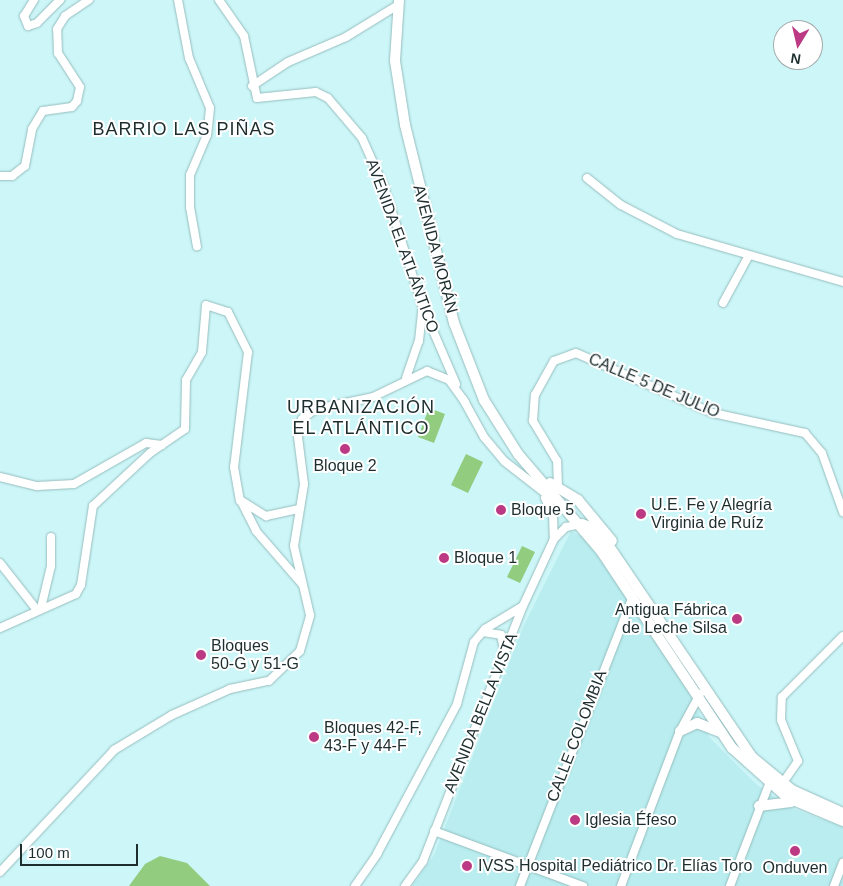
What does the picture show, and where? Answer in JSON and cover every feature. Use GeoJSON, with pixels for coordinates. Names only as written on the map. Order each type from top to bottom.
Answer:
{"type":"FeatureCollection","features":[{"type":"Feature","properties":{"kind":"main road","name":"AVENIDA MORÁN"},"geometry":{"type":"LineString","coordinates":[[398,2],[395,62],[405,125],[454,323],[484,400],[538,477],[581,524]]}},
{"type":"Feature","properties":{"kind":"main road","name":"AVENIDA MORÁN"},"geometry":{"type":"LineString","coordinates":[[538,477],[578,500],[602,526],[626,561],[628,575]]}},
{"type":"Feature","properties":{"kind":"main road"},"geometry":{"type":"LineString","coordinates":[[568,509],[602,526]]}},
{"type":"Feature","properties":{"kind":"main road"},"geometry":{"type":"LineString","coordinates":[[581,524],[600,534],[628,575],[636,593]]}},
{"type":"Feature","properties":{"kind":"main road"},"geometry":{"type":"LineString","coordinates":[[581,524],[636,593],[734,743]]}},
{"type":"Feature","properties":{"kind":"main road"},"geometry":{"type":"LineString","coordinates":[[702,693],[722,733]]}},
{"type":"Feature","properties":{"kind":"main road"},"geometry":{"type":"LineString","coordinates":[[680,731],[697,724],[722,733],[770,780],[801,805]]}},
{"type":"Feature","properties":{"kind":"main road"},"geometry":{"type":"LineString","coordinates":[[770,780],[843,813]]}},
{"type":"Feature","properties":{"kind":"main road"},"geometry":{"type":"LineString","coordinates":[[759,806],[779,801],[801,805],[843,821]]}},
{"type":"Feature","properties":{"kind":"street"},"geometry":{"type":"LineString","coordinates":[[34,0],[24,16],[28,26],[37,23],[60,0]]}},
{"type":"Feature","properties":{"kind":"street"},"geometry":{"type":"LineString","coordinates":[[0,176],[12,176],[25,166],[32,129],[43,110],[72,107],[77,101],[80,87],[58,53],[56,29],[65,16],[89,0]]}},
{"type":"Feature","properties":{"kind":"street"},"geometry":{"type":"LineString","coordinates":[[178,0],[189,58],[210,108],[207,135],[190,175],[190,207],[197,246]]}},
{"type":"Feature","properties":{"kind":"street"},"geometry":{"type":"LineString","coordinates":[[219,0],[244,36],[252,86],[288,62],[346,37],[398,2]]}},
{"type":"Feature","properties":{"kind":"street","name":"AVENIDA EL ATLÁNTICO"},"geometry":{"type":"LineString","coordinates":[[252,86],[257,98],[264,100],[297,91],[316,92],[328,98],[354,127],[379,175],[422,306],[465,402],[494,449],[542,494],[568,509]]}},
{"type":"Feature","properties":{"kind":"street"},"geometry":{"type":"LineString","coordinates":[[587,178],[653,224],[748,257],[843,282]]}},
{"type":"Feature","properties":{"kind":"street"},"geometry":{"type":"LineString","coordinates":[[723,303],[748,257]]}},
{"type":"Feature","properties":{"kind":"street"},"geometry":{"type":"LineString","coordinates":[[404,381],[419,341],[422,306]]}},
{"type":"Feature","properties":{"kind":"street"},"geometry":{"type":"LineString","coordinates":[[0,628],[79,591],[93,506],[162,445],[180,434],[187,422],[186,380],[204,344],[204,308],[223,308],[239,327],[248,352],[234,467],[242,503],[256,531],[306,590]]}},
{"type":"Feature","properties":{"kind":"street","name":"CALLE 5 DE JULIO"},"geometry":{"type":"LineString","coordinates":[[558,487],[557,461],[533,421],[535,395],[554,361],[576,353],[713,413],[805,433],[822,453],[843,512]]}},
{"type":"Feature","properties":{"kind":"street"},"geometry":{"type":"LineString","coordinates":[[0,872],[115,749],[176,713],[230,689],[278,676],[300,651],[307,635],[306,590],[294,546],[304,484],[298,437],[302,419],[316,409],[366,400],[421,372],[439,374],[465,402]]}},
{"type":"Feature","properties":{"kind":"street"},"geometry":{"type":"LineString","coordinates":[[0,477],[37,486],[74,484],[146,443],[162,445]]}},
{"type":"Feature","properties":{"kind":"street","name":"AVENIDA BELLA VISTA"},"geometry":{"type":"LineString","coordinates":[[405,886],[423,861],[523,606],[554,539],[553,515],[542,494]]}},
{"type":"Feature","properties":{"kind":"street"},"geometry":{"type":"LineString","coordinates":[[242,503],[274,517],[299,509]]}},
{"type":"Feature","properties":{"kind":"street"},"geometry":{"type":"LineString","coordinates":[[554,539],[566,527],[581,524]]}},
{"type":"Feature","properties":{"kind":"street"},"geometry":{"type":"LineString","coordinates":[[39,609],[51,566],[51,537]]}},
{"type":"Feature","properties":{"kind":"street"},"geometry":{"type":"LineString","coordinates":[[0,563],[39,609]]}},
{"type":"Feature","properties":{"kind":"street","name":"CALLE COLOMBIA"},"geometry":{"type":"LineString","coordinates":[[520,886],[636,593]]}},
{"type":"Feature","properties":{"kind":"street"},"geometry":{"type":"LineString","coordinates":[[355,886],[377,854],[456,704],[469,656],[481,632],[523,606]]}},
{"type":"Feature","properties":{"kind":"street"},"geometry":{"type":"LineString","coordinates":[[481,632],[501,635],[504,658]]}},
{"type":"Feature","properties":{"kind":"street"},"geometry":{"type":"LineString","coordinates":[[782,784],[798,761],[781,720],[782,697],[843,636]]}},
{"type":"Feature","properties":{"kind":"street"},"geometry":{"type":"LineString","coordinates":[[621,886],[680,731],[702,693]]}},
{"type":"Feature","properties":{"kind":"street"},"geometry":{"type":"LineString","coordinates":[[730,886],[770,780]]}},
{"type":"Feature","properties":{"kind":"street"},"geometry":{"type":"LineString","coordinates":[[434,832],[583,886]]}},
{"type":"Feature","properties":{"kind":"street"},"geometry":{"type":"LineString","coordinates":[[834,886],[843,863]]}},
{"type":"Feature","properties":{"kind":"shaded area"},"geometry":{"type":"Polygon","coordinates":[[[571,531],[584,538],[614,577],[688,689],[710,738],[756,784],[789,807],[843,827],[843,886],[412,886],[434,855],[523,627],[571,531]]]}},
{"type":"Feature","properties":{"kind":"green space"},"geometry":{"type":"Polygon","coordinates":[[[429,408],[445,414],[434,443],[418,437],[429,408]]]}},
{"type":"Feature","properties":{"kind":"green space"},"geometry":{"type":"Polygon","coordinates":[[[466,454],[483,462],[468,493],[451,485],[466,454]]]}},
{"type":"Feature","properties":{"kind":"green space"},"geometry":{"type":"Polygon","coordinates":[[[522,546],[535,552],[520,583],[507,577],[522,546]]]}},
{"type":"Feature","properties":{"kind":"green space"},"geometry":{"type":"Polygon","coordinates":[[[160,856],[187,863],[210,886],[129,886],[145,864],[160,856]]]}},
{"type":"Feature","properties":{"kind":"place","name":"Bloque 2"},"geometry":{"type":"Point","coordinates":[345,449]}},
{"type":"Feature","properties":{"kind":"place","name":"Bloque 5"},"geometry":{"type":"Point","coordinates":[501,510]}},
{"type":"Feature","properties":{"kind":"place","name":"U.E. Fe y Alegría Virginia de Ruíz"},"geometry":{"type":"Point","coordinates":[641,514]}},
{"type":"Feature","properties":{"kind":"place","name":"Bloque 1"},"geometry":{"type":"Point","coordinates":[444,558]}},
{"type":"Feature","properties":{"kind":"place","name":"Antigua Fábrica de Leche Silsa"},"geometry":{"type":"Point","coordinates":[737,619]}},
{"type":"Feature","properties":{"kind":"place","name":"Bloques 50-G y 51-G"},"geometry":{"type":"Point","coordinates":[201,655]}},
{"type":"Feature","properties":{"kind":"place","name":"Bloques 42-F, 43-F y 44-F"},"geometry":{"type":"Point","coordinates":[314,737]}},
{"type":"Feature","properties":{"kind":"place","name":"Iglesia Éfeso"},"geometry":{"type":"Point","coordinates":[575,820]}},
{"type":"Feature","properties":{"kind":"place","name":"Onduven"},"geometry":{"type":"Point","coordinates":[795,851]}},
{"type":"Feature","properties":{"kind":"place","name":"IVSS Hospital Pediátrico Dr. Elías Toro"},"geometry":{"type":"Point","coordinates":[467,866]}},
{"type":"Feature","properties":{"kind":"district","name":"BARRIO LAS PIÑAS"},"geometry":{"type":"Point","coordinates":[184,129]}},
{"type":"Feature","properties":{"kind":"district","name":"URBANIZACIÓN EL ATLÁNTICO"},"geometry":{"type":"Point","coordinates":[361,418]}}]}
